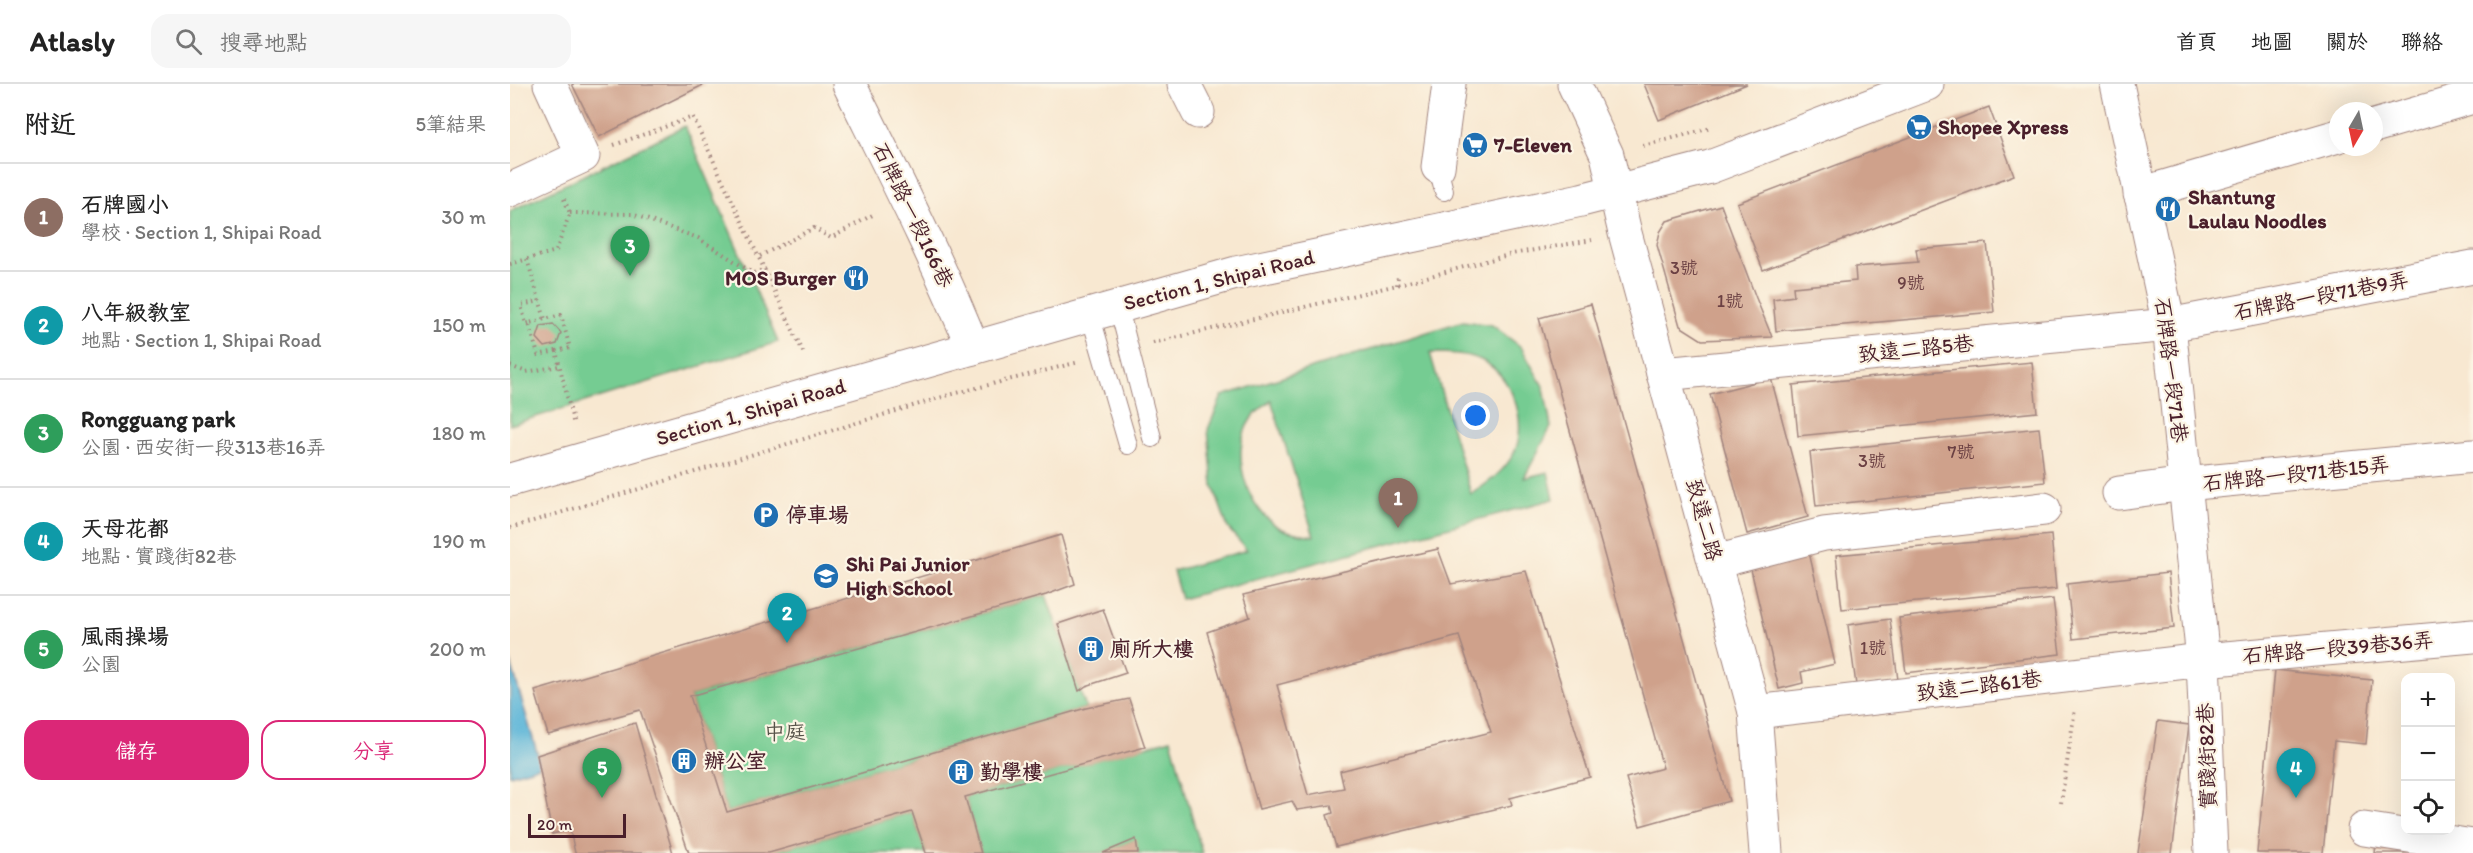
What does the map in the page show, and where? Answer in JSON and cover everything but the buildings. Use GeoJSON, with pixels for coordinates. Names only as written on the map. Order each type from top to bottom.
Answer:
{"type":"FeatureCollection","features":[{"type":"Feature","properties":{"kind":"street"},"geometry":{"type":"LineString","coordinates":[[510,190],[583,156],[550,84]]}},
{"type":"Feature","properties":{"kind":"street","name":"石牌路一段166巷"},"geometry":{"type":"LineString","coordinates":[[849,84],[904,196],[973,348]]}},
{"type":"Feature","properties":{"kind":"street"},"geometry":{"type":"LineString","coordinates":[[1441,179],[1449,84]]}},
{"type":"Feature","properties":{"kind":"street","name":"致遠二路"},"geometry":{"type":"LineString","coordinates":[[1574,84],[1607,155],[1755,712],[1766,853]]}},
{"type":"Feature","properties":{"kind":"street","name":"Section 1, Shipai Road"},"geometry":{"type":"LineString","coordinates":[[510,480],[1236,273],[1616,192],[1710,167],[1927,84]]}},
{"type":"Feature","properties":{"kind":"street","name":"石牌路一段71巷"},"geometry":{"type":"LineString","coordinates":[[2117,84],[2169,325],[2203,660]]}},
{"type":"Feature","properties":{"kind":"street"},"geometry":{"type":"LineString","coordinates":[[2383,123],[2473,97]]}},
{"type":"Feature","properties":{"kind":"street"},"geometry":{"type":"LineString","coordinates":[[2140,194],[2329,139]]}},
{"type":"Feature","properties":{"kind":"street","name":"石牌路一段71巷9弄"},"geometry":{"type":"LineString","coordinates":[[2169,325],[2473,267]]}},
{"type":"Feature","properties":{"kind":"street","name":"致遠二路5巷"},"geometry":{"type":"LineString","coordinates":[[1664,374],[2169,325]]}},
{"type":"Feature","properties":{"kind":"street","name":"石牌路一段71巷15弄"},"geometry":{"type":"LineString","coordinates":[[2119,493],[2185,484],[2473,456]]}},
{"type":"Feature","properties":{"kind":"street"},"geometry":{"type":"LineString","coordinates":[[1715,562],[1824,534],[2044,509]]}},
{"type":"Feature","properties":{"kind":"street","name":"石牌路一段39巷36弄"},"geometry":{"type":"LineString","coordinates":[[2203,660],[2473,636]]}},
{"type":"Feature","properties":{"kind":"street","name":"致遠二路61巷"},"geometry":{"type":"LineString","coordinates":[[1755,712],[2203,660]]}},
{"type":"Feature","properties":{"kind":"street","name":"實踐街82巷"},"geometry":{"type":"LineString","coordinates":[[2203,660],[2211,853]]}},
{"type":"Feature","properties":{"kind":"street"},"geometry":{"type":"LineString","coordinates":[[2364,829],[2473,846]]}},
{"type":"Feature","properties":{"kind":"lane"},"geometry":{"type":"LineString","coordinates":[[1104,310],[1130,348],[1152,438]]}},
{"type":"Feature","properties":{"kind":"lane"},"geometry":{"type":"LineString","coordinates":[[1104,310],[1102,356],[1128,445]]}},
{"type":"Feature","properties":{"kind":"path"},"geometry":{"type":"LineString","coordinates":[[583,156],[693,117],[806,356]]}},
{"type":"Feature","properties":{"kind":"path"},"geometry":{"type":"LineString","coordinates":[[510,264],[556,251],[570,213],[554,170]]}},
{"type":"Feature","properties":{"kind":"path"},"geometry":{"type":"LineString","coordinates":[[760,256],[814,228],[831,238],[904,196]]}},
{"type":"Feature","properties":{"kind":"path"},"geometry":{"type":"LineString","coordinates":[[570,213],[632,214],[698,238],[753,273],[766,269]]}},
{"type":"Feature","properties":{"kind":"path"},"geometry":{"type":"LineString","coordinates":[[1130,348],[1397,285],[1512,254],[1592,240]]}},
{"type":"Feature","properties":{"kind":"path"},"geometry":{"type":"LineString","coordinates":[[527,259],[545,319]]}},
{"type":"Feature","properties":{"kind":"path"},"geometry":{"type":"LineString","coordinates":[[1397,285],[1398,276]]}},
{"type":"Feature","properties":{"kind":"path"},"geometry":{"type":"LineString","coordinates":[[529,323],[538,355],[570,348],[561,315],[529,323],[526,324],[521,305],[540,300]]}},
{"type":"Feature","properties":{"kind":"path"},"geometry":{"type":"LineString","coordinates":[[556,351],[574,425]]}},
{"type":"Feature","properties":{"kind":"path"},"geometry":{"type":"LineString","coordinates":[[510,528],[949,395],[1102,356]]}},
{"type":"Feature","properties":{"kind":"path"},"geometry":{"type":"LineString","coordinates":[[510,366],[526,372],[559,366]]}},
{"type":"Feature","properties":{"kind":"path"},"geometry":{"type":"LineString","coordinates":[[2061,803],[2080,675]]}},
{"type":"Feature","properties":{"kind":"green space"},"geometry":{"type":"Polygon","coordinates":[[[685,126],[778,342],[510,425],[510,211],[685,126]]]}},
{"type":"Feature","properties":{"kind":"green space"},"geometry":{"type":"Polygon","coordinates":[[[1463,321],[1492,325],[1521,347],[1544,388],[1551,427],[1524,478],[1548,472],[1554,499],[1181,599],[1173,571],[1247,550],[1228,528],[1213,486],[1208,429],[1222,396],[1463,321]],[[1430,353],[1471,494],[1500,471],[1514,453],[1520,428],[1515,400],[1501,376],[1481,360],[1449,353],[1430,353]],[[1271,400],[1253,416],[1244,433],[1241,464],[1245,480],[1259,509],[1270,521],[1282,529],[1314,536],[1271,400]]]}},
{"type":"Feature","properties":{"kind":"green space","name":"中庭"},"geometry":{"type":"Polygon","coordinates":[[[1046,595],[1086,708],[727,812],[690,696],[1046,595]]]}},
{"type":"Feature","properties":{"kind":"green space"},"geometry":{"type":"Polygon","coordinates":[[[1171,739],[1202,853],[1138,853],[1135,840],[1103,853],[981,853],[965,797],[1171,739]]]}},
{"type":"Feature","properties":{"kind":"green space"},"geometry":{"type":"Polygon","coordinates":[[[912,812],[926,853],[769,853],[912,812]]]}},
{"type":"Feature","properties":{"kind":"water"},"geometry":{"type":"Polygon","coordinates":[[[510,660],[541,766],[510,775],[510,660]]]}},
{"type":"Feature","properties":{"kind":"place","name":"Shopee Xpress"},"geometry":{"type":"Point","coordinates":[1919,127]}},
{"type":"Feature","properties":{"kind":"place","name":"7-Eleven"},"geometry":{"type":"Point","coordinates":[1475,145]}},
{"type":"Feature","properties":{"kind":"place","name":"Shantung Laulau Noodles"},"geometry":{"type":"Point","coordinates":[2168,209]}},
{"type":"Feature","properties":{"kind":"place","name":"Rongguang park"},"geometry":{"type":"Point","coordinates":[630,276]}},
{"type":"Feature","properties":{"kind":"place","name":"MOS Burger"},"geometry":{"type":"Point","coordinates":[856,278]}},
{"type":"Feature","properties":{"kind":"place","name":"停車場"},"geometry":{"type":"Point","coordinates":[766,515]}},
{"type":"Feature","properties":{"kind":"place","name":"石牌國小"},"geometry":{"type":"Point","coordinates":[1398,528]}},
{"type":"Feature","properties":{"kind":"place","name":"Shi Pai Junior High School"},"geometry":{"type":"Point","coordinates":[826,576]}},
{"type":"Feature","properties":{"kind":"place","name":"八年級教室"},"geometry":{"type":"Point","coordinates":[787,643]}},
{"type":"Feature","properties":{"kind":"place","name":"廁所大樓"},"geometry":{"type":"Point","coordinates":[1091,649]}},
{"type":"Feature","properties":{"kind":"place","name":"辦公室"},"geometry":{"type":"Point","coordinates":[684,761]}},
{"type":"Feature","properties":{"kind":"place","name":"勤學樓"},"geometry":{"type":"Point","coordinates":[961,772]}},
{"type":"Feature","properties":{"kind":"place","name":"風雨操場"},"geometry":{"type":"Point","coordinates":[602,798]}},
{"type":"Feature","properties":{"kind":"place","name":"天母花都"},"geometry":{"type":"Point","coordinates":[2296,798]}}]}
